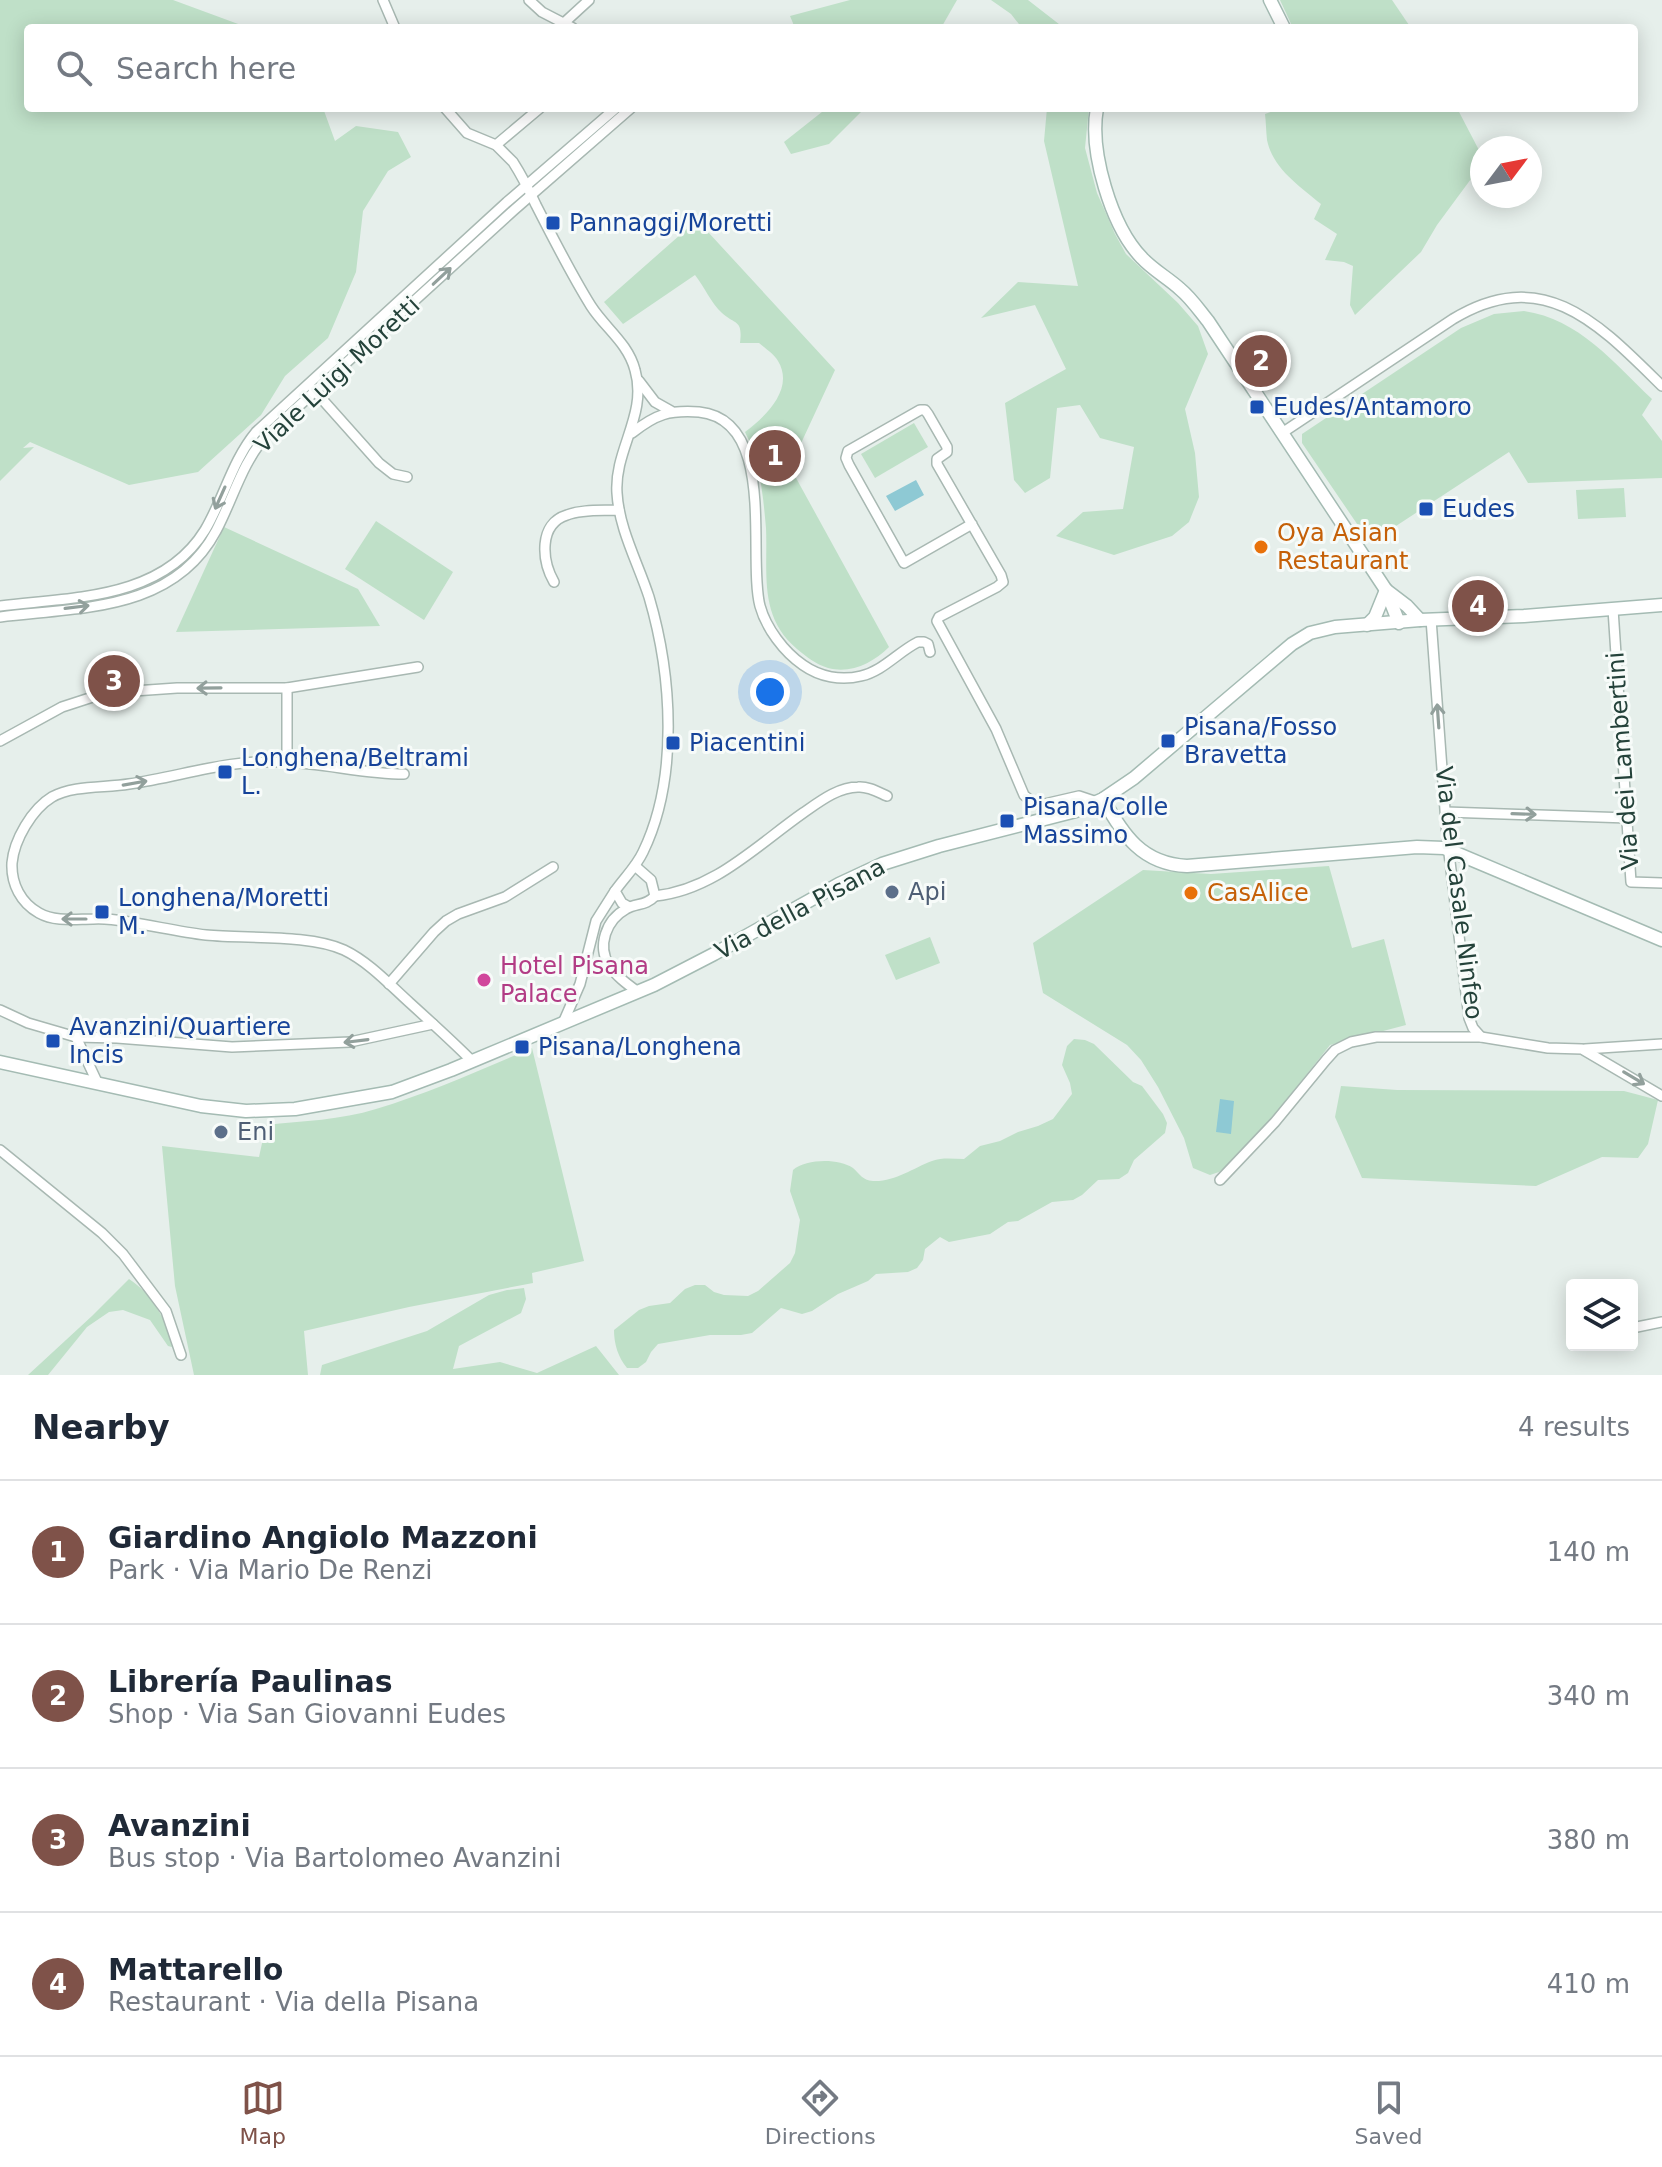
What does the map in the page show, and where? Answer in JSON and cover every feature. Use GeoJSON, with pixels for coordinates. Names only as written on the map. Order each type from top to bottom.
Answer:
{"type":"FeatureCollection","features":[{"type":"Feature","properties":{"kind":"main road"},"geometry":{"type":"LineString","coordinates":[[1270,0],[1282,24]]}},
{"type":"Feature","properties":{"kind":"main road"},"geometry":{"type":"LineString","coordinates":[[1097,112],[1098,160],[1109,197],[1126,235],[1140,256],[1181,289],[1224,344],[1386,590],[1399,623]]}},
{"type":"Feature","properties":{"kind":"main road"},"geometry":{"type":"LineString","coordinates":[[1386,590],[1425,620]]}},
{"type":"Feature","properties":{"kind":"main road"},"geometry":{"type":"LineString","coordinates":[[1367,625],[1375,617],[1386,590]]}},
{"type":"Feature","properties":{"kind":"main road","name":"Via della Pisana"},"geometry":{"type":"LineString","coordinates":[[0,1062],[201,1106],[267,1111],[323,1105],[392,1092],[638,992],[882,864],[1076,811],[1100,800],[1143,771],[1296,641],[1310,633],[1324,629],[1425,620],[1662,605]]}},
{"type":"Feature","properties":{"kind":"main road"},"geometry":{"type":"LineString","coordinates":[[1100,800],[1141,851],[1174,865],[1438,847],[1450,849],[1662,940]]}},
{"type":"Feature","properties":{"kind":"street"},"geometry":{"type":"LineString","coordinates":[[383,0],[393,24]]}},
{"type":"Feature","properties":{"kind":"street"},"geometry":{"type":"LineString","coordinates":[[529,0],[542,12],[567,24]]}},
{"type":"Feature","properties":{"kind":"street"},"geometry":{"type":"LineString","coordinates":[[570,24],[589,0]]}},
{"type":"Feature","properties":{"kind":"street"},"geometry":{"type":"LineString","coordinates":[[449,112],[467,133],[496,145],[513,162],[590,304],[626,350],[637,378],[655,402],[671,411],[713,415],[730,427],[740,441],[749,461],[754,487],[760,606],[779,641],[797,660],[820,674],[845,678],[874,672],[918,642],[928,644],[930,652]]}},
{"type":"Feature","properties":{"kind":"street"},"geometry":{"type":"LineString","coordinates":[[496,145],[535,112]]}},
{"type":"Feature","properties":{"kind":"street","name":"Viale Luigi Moretti"},"geometry":{"type":"LineString","coordinates":[[0,606],[116,591],[143,583],[164,572],[192,548],[206,529],[250,438],[311,388],[612,112]]}},
{"type":"Feature","properties":{"kind":"street","name":"Viale Luigi Moretti"},"geometry":{"type":"LineString","coordinates":[[529,190],[626,112]]}},
{"type":"Feature","properties":{"kind":"street"},"geometry":{"type":"LineString","coordinates":[[1282,433],[1453,319],[1474,307],[1501,298],[1541,299],[1580,314],[1616,341],[1662,386]]}},
{"type":"Feature","properties":{"kind":"street"},"geometry":{"type":"LineString","coordinates":[[563,1023],[580,984],[596,921],[635,866],[647,842],[658,812],[665,775],[667,728],[663,669],[654,615],[619,510],[617,485],[619,467],[637,411],[637,378]]}},
{"type":"Feature","properties":{"kind":"street"},"geometry":{"type":"LineString","coordinates":[[311,388],[379,463],[393,474],[407,477]]}},
{"type":"Feature","properties":{"kind":"street","name":"Viale Luigi Moretti"},"geometry":{"type":"LineString","coordinates":[[0,617],[119,602],[155,590],[174,579],[197,559],[211,540],[258,446],[311,388]]}},
{"type":"Feature","properties":{"kind":"street"},"geometry":{"type":"LineString","coordinates":[[972,524],[904,563],[849,465],[846,458],[848,451],[925,410],[947,447],[947,452],[937,459],[937,464],[972,524],[1001,575],[1003,582],[939,617],[937,621],[996,729],[1026,797],[1040,805],[1079,796],[1100,800]]}},
{"type":"Feature","properties":{"kind":"street"},"geometry":{"type":"LineString","coordinates":[[630,435],[649,420],[671,411]]}},
{"type":"Feature","properties":{"kind":"street"},"geometry":{"type":"LineString","coordinates":[[554,582],[544,551],[555,521],[577,512],[619,510]]}},
{"type":"Feature","properties":{"kind":"street","name":"Via dei Lambertini"},"geometry":{"type":"LineString","coordinates":[[1613,609],[1631,882],[1662,883]]}},
{"type":"Feature","properties":{"kind":"street","name":"Via del Casale Ninfeo"},"geometry":{"type":"LineString","coordinates":[[1425,620],[1469,1018],[1481,1037]]}},
{"type":"Feature","properties":{"kind":"street"},"geometry":{"type":"LineString","coordinates":[[0,741],[62,707],[105,693],[177,688],[287,688],[418,667]]}},
{"type":"Feature","properties":{"kind":"street"},"geometry":{"type":"LineString","coordinates":[[287,688],[287,762]]}},
{"type":"Feature","properties":{"kind":"street"},"geometry":{"type":"LineString","coordinates":[[404,774],[287,762],[235,762],[137,783],[56,795],[36,811],[15,846],[12,868],[16,889],[29,906],[52,918],[116,920],[206,935],[311,941],[347,951],[389,984],[472,1061]]}},
{"type":"Feature","properties":{"kind":"street"},"geometry":{"type":"LineString","coordinates":[[638,992],[608,964],[604,950],[606,931],[616,917],[629,907],[648,902],[655,896],[702,884],[742,859],[821,800],[838,792],[860,786],[887,796]]}},
{"type":"Feature","properties":{"kind":"street"},"geometry":{"type":"LineString","coordinates":[[1446,812],[1628,818]]}},
{"type":"Feature","properties":{"kind":"street"},"geometry":{"type":"LineString","coordinates":[[635,866],[651,880],[655,896]]}},
{"type":"Feature","properties":{"kind":"street"},"geometry":{"type":"LineString","coordinates":[[389,984],[446,921],[471,908],[505,897],[553,867]]}},
{"type":"Feature","properties":{"kind":"street"},"geometry":{"type":"LineString","coordinates":[[615,891],[620,901],[629,907]]}},
{"type":"Feature","properties":{"kind":"street"},"geometry":{"type":"LineString","coordinates":[[586,965],[608,964]]}},
{"type":"Feature","properties":{"kind":"street"},"geometry":{"type":"LineString","coordinates":[[0,1010],[28,1023],[76,1037],[232,1047],[366,1040],[433,1024]]}},
{"type":"Feature","properties":{"kind":"street"},"geometry":{"type":"LineString","coordinates":[[76,1037],[98,1084]]}},
{"type":"Feature","properties":{"kind":"street","name":"Via del Casale Ninfeo"},"geometry":{"type":"LineString","coordinates":[[1220,1180],[1275,1122],[1335,1050],[1351,1042],[1376,1037],[1481,1037]]}},
{"type":"Feature","properties":{"kind":"street"},"geometry":{"type":"LineString","coordinates":[[1481,1037],[1548,1048],[1662,1044]]}},
{"type":"Feature","properties":{"kind":"street"},"geometry":{"type":"LineString","coordinates":[[1582,1049],[1662,1096]]}},
{"type":"Feature","properties":{"kind":"street"},"geometry":{"type":"LineString","coordinates":[[0,1150],[102,1233],[123,1254],[166,1311],[181,1355]]}},
{"type":"Feature","properties":{"kind":"street"},"geometry":{"type":"LineString","coordinates":[[1638,1327],[1662,1322]]}},
{"type":"Feature","properties":{"kind":"green space"},"geometry":{"type":"Polygon","coordinates":[[[0,0],[173,0],[238,24],[24,24],[24,112],[324,112],[335,141],[356,126],[398,132],[411,157],[388,171],[363,211],[356,272],[328,338],[285,376],[261,415],[198,472],[129,485],[30,442],[23,448],[34,447],[0,481],[0,0]]]}},
{"type":"Feature","properties":{"kind":"green space"},"geometry":{"type":"Polygon","coordinates":[[[850,0],[957,0],[943,24],[793,24],[790,16],[850,0]]]}},
{"type":"Feature","properties":{"kind":"green space"},"geometry":{"type":"Polygon","coordinates":[[[991,0],[1028,0],[1059,24],[1019,24],[1011,14],[991,0]]]}},
{"type":"Feature","properties":{"kind":"green space"},"geometry":{"type":"Polygon","coordinates":[[[1280,0],[1392,0],[1408,24],[1291,24],[1280,0]]]}},
{"type":"Feature","properties":{"kind":"green space"},"geometry":{"type":"Polygon","coordinates":[[[822,112],[861,112],[829,144],[791,154],[784,142],[822,112]]]}},
{"type":"Feature","properties":{"kind":"green space"},"geometry":{"type":"Polygon","coordinates":[[[1047,112],[1089,112],[1085,148],[1097,193],[1115,234],[1126,254],[1198,326],[1208,354],[1185,409],[1195,453],[1199,497],[1189,522],[1172,536],[1114,555],[1056,536],[1083,512],[1123,509],[1134,447],[1100,438],[1080,405],[1057,408],[1050,478],[1025,493],[1014,480],[1005,403],[1066,369],[1035,305],[981,318],[1018,282],[1078,286],[1044,141],[1047,112]]]}},
{"type":"Feature","properties":{"kind":"green space"},"geometry":{"type":"Polygon","coordinates":[[[1271,112],[1459,112],[1472,136],[1470,180],[1421,252],[1355,315],[1350,305],[1353,266],[1325,260],[1337,234],[1314,219],[1321,204],[1281,168],[1267,140],[1265,114],[1271,112]]]}},
{"type":"Feature","properties":{"kind":"green space"},"geometry":{"type":"Polygon","coordinates":[[[697,220],[835,370],[790,467],[889,647],[861,666],[845,670],[811,660],[785,636],[771,608],[766,577],[762,491],[745,432],[769,410],[780,392],[782,371],[776,358],[759,343],[740,343],[739,326],[718,309],[695,275],[623,324],[604,302],[697,220]]]}},
{"type":"Feature","properties":{"kind":"green space"},"geometry":{"type":"Polygon","coordinates":[[[1524,311],[1562,323],[1579,333],[1652,399],[1642,415],[1662,441],[1662,478],[1528,483],[1509,452],[1370,543],[1302,443],[1302,434],[1461,328],[1494,314],[1524,311]]]}},
{"type":"Feature","properties":{"kind":"green space"},"geometry":{"type":"Polygon","coordinates":[[[914,423],[928,447],[875,478],[861,454],[914,423]]]}},
{"type":"Feature","properties":{"kind":"green space"},"geometry":{"type":"Polygon","coordinates":[[[1624,488],[1626,517],[1578,519],[1576,490],[1624,488]]]}},
{"type":"Feature","properties":{"kind":"green space"},"geometry":{"type":"Polygon","coordinates":[[[376,521],[453,572],[424,620],[345,569],[376,521]]]}},
{"type":"Feature","properties":{"kind":"green space"},"geometry":{"type":"Polygon","coordinates":[[[224,527],[358,589],[380,626],[176,632],[224,527]]]}},
{"type":"Feature","properties":{"kind":"green space"},"geometry":{"type":"Polygon","coordinates":[[[1329,866],[1352,948],[1384,939],[1406,1025],[1330,1045],[1245,1152],[1219,1172],[1210,1175],[1193,1168],[1184,1138],[1141,1060],[1127,1045],[1043,993],[1033,943],[1143,870],[1211,874],[1329,866]]]}},
{"type":"Feature","properties":{"kind":"green space"},"geometry":{"type":"Polygon","coordinates":[[[930,937],[940,963],[896,980],[885,955],[930,937]]]}},
{"type":"Feature","properties":{"kind":"green space"},"geometry":{"type":"Polygon","coordinates":[[[1074,1039],[1094,1044],[1133,1082],[1142,1086],[1167,1123],[1165,1133],[1134,1160],[1128,1173],[1119,1179],[1098,1180],[1073,1200],[1052,1202],[1018,1221],[1008,1222],[990,1234],[949,1242],[940,1237],[925,1249],[923,1260],[917,1268],[908,1272],[876,1274],[812,1311],[802,1314],[781,1308],[752,1333],[710,1335],[658,1344],[638,1368],[627,1368],[624,1364],[617,1350],[614,1330],[639,1310],[670,1303],[685,1289],[695,1285],[705,1285],[724,1295],[748,1296],[790,1263],[795,1253],[800,1220],[790,1191],[793,1170],[814,1162],[831,1161],[853,1168],[866,1179],[881,1181],[936,1160],[964,1159],[980,1146],[1038,1126],[1053,1119],[1072,1094],[1062,1065],[1067,1046],[1074,1039]]]}},
{"type":"Feature","properties":{"kind":"green space"},"geometry":{"type":"Polygon","coordinates":[[[532,1048],[584,1261],[532,1273],[533,1283],[304,1331],[308,1375],[194,1375],[175,1286],[162,1146],[259,1157],[266,1125],[363,1113],[435,1088],[532,1048]]]}},
{"type":"Feature","properties":{"kind":"green space"},"geometry":{"type":"Polygon","coordinates":[[[1341,1086],[1397,1090],[1624,1091],[1658,1100],[1648,1144],[1638,1158],[1602,1157],[1536,1186],[1362,1178],[1335,1117],[1341,1086]]]}},
{"type":"Feature","properties":{"kind":"green space"},"geometry":{"type":"Polygon","coordinates":[[[129,1279],[157,1308],[172,1347],[168,1346],[150,1320],[123,1310],[109,1312],[87,1327],[48,1375],[28,1375],[92,1316],[129,1279]]]}},
{"type":"Feature","properties":{"kind":"green space"},"geometry":{"type":"Polygon","coordinates":[[[524,1288],[526,1299],[521,1313],[459,1346],[453,1369],[500,1362],[537,1373],[596,1346],[619,1375],[320,1375],[322,1365],[427,1331],[489,1295],[524,1288]]]}},
{"type":"Feature","properties":{"kind":"water"},"geometry":{"type":"Polygon","coordinates":[[[916,480],[924,495],[895,511],[886,496],[916,480]]]}},
{"type":"Feature","properties":{"kind":"water"},"geometry":{"type":"Polygon","coordinates":[[[1220,1099],[1234,1101],[1231,1134],[1216,1132],[1220,1099]]]}},
{"type":"Feature","properties":{"kind":"place","name":"Pannaggi/Moretti"},"geometry":{"type":"Point","coordinates":[553,223]}},
{"type":"Feature","properties":{"kind":"place","name":"Librería Paulinas"},"geometry":{"type":"Point","coordinates":[1261,361]}},
{"type":"Feature","properties":{"kind":"place","name":"Eudes/Antamoro"},"geometry":{"type":"Point","coordinates":[1257,407]}},
{"type":"Feature","properties":{"kind":"place","name":"Giardino Angiolo Mazzoni"},"geometry":{"type":"Point","coordinates":[775,456]}},
{"type":"Feature","properties":{"kind":"place","name":"Eudes"},"geometry":{"type":"Point","coordinates":[1426,509]}},
{"type":"Feature","properties":{"kind":"place","name":"Oya Asian Restaurant"},"geometry":{"type":"Point","coordinates":[1261,547]}},
{"type":"Feature","properties":{"kind":"place","name":"Mattarello"},"geometry":{"type":"Point","coordinates":[1478,606]}},
{"type":"Feature","properties":{"kind":"place","name":"Avanzini"},"geometry":{"type":"Point","coordinates":[114,681]}},
{"type":"Feature","properties":{"kind":"place","name":"Pisana/Fosso Bravetta"},"geometry":{"type":"Point","coordinates":[1168,741]}},
{"type":"Feature","properties":{"kind":"place","name":"Piacentini"},"geometry":{"type":"Point","coordinates":[673,743]}},
{"type":"Feature","properties":{"kind":"place","name":"Longhena/Beltrami L."},"geometry":{"type":"Point","coordinates":[225,772]}},
{"type":"Feature","properties":{"kind":"place","name":"Pisana/Colle Massimo"},"geometry":{"type":"Point","coordinates":[1007,821]}},
{"type":"Feature","properties":{"kind":"place","name":"Api"},"geometry":{"type":"Point","coordinates":[892,892]}},
{"type":"Feature","properties":{"kind":"place","name":"CasAlice"},"geometry":{"type":"Point","coordinates":[1191,893]}},
{"type":"Feature","properties":{"kind":"place","name":"Longhena/Moretti M."},"geometry":{"type":"Point","coordinates":[102,912]}},
{"type":"Feature","properties":{"kind":"place","name":"Hotel Pisana Palace"},"geometry":{"type":"Point","coordinates":[484,980]}},
{"type":"Feature","properties":{"kind":"place","name":"Avanzini/Quartiere Incis"},"geometry":{"type":"Point","coordinates":[53,1041]}},
{"type":"Feature","properties":{"kind":"place","name":"Pisana/Longhena"},"geometry":{"type":"Point","coordinates":[522,1047]}},
{"type":"Feature","properties":{"kind":"place","name":"Eni"},"geometry":{"type":"Point","coordinates":[221,1132]}}]}
